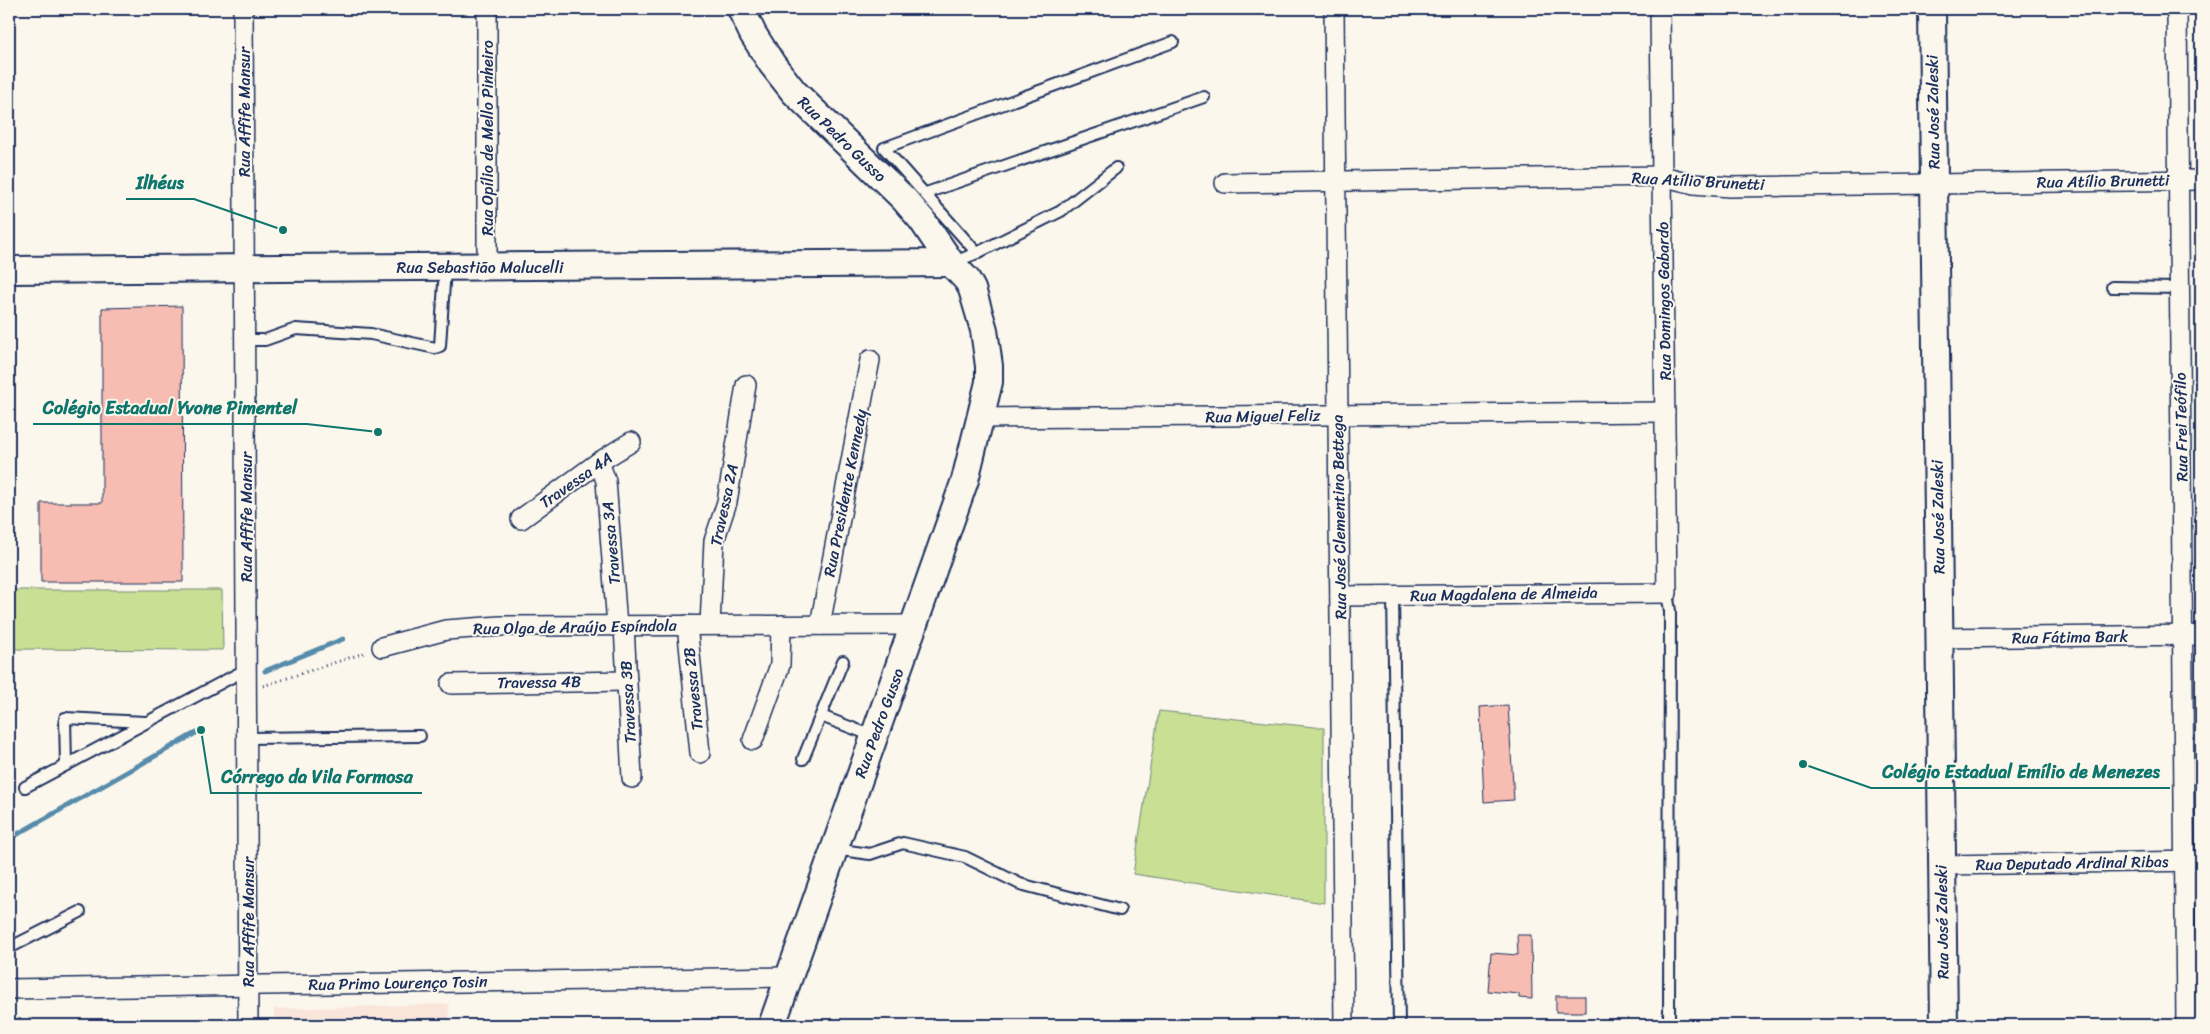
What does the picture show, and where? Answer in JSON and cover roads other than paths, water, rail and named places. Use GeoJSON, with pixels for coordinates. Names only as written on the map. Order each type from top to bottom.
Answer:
{"type":"FeatureCollection","features":[{"type":"Feature","properties":{"kind":"street","name":"Rua Affife Mansur"},"geometry":{"type":"LineString","coordinates":[[243,9],[248,1025]]}},
{"type":"Feature","properties":{"kind":"street","name":"Rua Opílio de Mello Pinheiro"},"geometry":{"type":"LineString","coordinates":[[487,9],[487,266]]}},
{"type":"Feature","properties":{"kind":"street","name":"Rua Pedro Gusso"},"geometry":{"type":"LineString","coordinates":[[741,9],[753,34],[772,64],[794,92],[876,155],[952,263],[954,284],[972,353],[976,402],[980,418],[964,480],[787,977],[772,1025]]}},
{"type":"Feature","properties":{"kind":"street","name":"Rua José Clementino Bettega"},"geometry":{"type":"LineString","coordinates":[[1334,9],[1344,1025]]}},
{"type":"Feature","properties":{"kind":"street","name":"Rua Domingos Gabardo"},"geometry":{"type":"LineString","coordinates":[[1660,9],[1668,593]]}},
{"type":"Feature","properties":{"kind":"street","name":"Rua José Zaleski"},"geometry":{"type":"LineString","coordinates":[[1932,9],[1944,1025]]}},
{"type":"Feature","properties":{"kind":"street","name":"Rua Frei Teófilo"},"geometry":{"type":"LineString","coordinates":[[2176,9],[2179,288],[2192,635],[2193,861],[2186,1025]]}},
{"type":"Feature","properties":{"kind":"street","name":"Rua Atílio Brunetti"},"geometry":{"type":"LineString","coordinates":[[1225,183],[1662,176],[1694,184],[1729,187],[2201,180]]}},
{"type":"Feature","properties":{"kind":"street","name":"Rua Sebastião Malucelli"},"geometry":{"type":"LineString","coordinates":[[9,270],[952,263]]}},
{"type":"Feature","properties":{"kind":"street","name":"Rua Presidente Kennedy"},"geometry":{"type":"LineString","coordinates":[[820,625],[870,360]]}},
{"type":"Feature","properties":{"kind":"street","name":"Travessa 2A"},"geometry":{"type":"LineString","coordinates":[[710,625],[714,541],[727,502],[746,385]]}},
{"type":"Feature","properties":{"kind":"street","name":"Rua Miguel Feliz"},"geometry":{"type":"LineString","coordinates":[[980,418],[1665,412]]}},
{"type":"Feature","properties":{"kind":"street","name":"Travessa 4A"},"geometry":{"type":"LineString","coordinates":[[522,519],[599,462],[631,442]]}},
{"type":"Feature","properties":{"kind":"street","name":"Travessa 3A"},"geometry":{"type":"LineString","coordinates":[[599,462],[606,480],[621,626]]}},
{"type":"Feature","properties":{"kind":"street","name":"Rua Magdalena de Almeida"},"geometry":{"type":"LineString","coordinates":[[1340,596],[1668,593]]}},
{"type":"Feature","properties":{"kind":"street","name":"Travessa 2B"},"geometry":{"type":"LineString","coordinates":[[687,625],[700,752]]}},
{"type":"Feature","properties":{"kind":"street"},"geometry":{"type":"LineString","coordinates":[[753,740],[780,665],[781,625]]}},
{"type":"Feature","properties":{"kind":"street","name":"Rua Olga de Araújo Espíndola"},"geometry":{"type":"LineString","coordinates":[[382,648],[424,635],[471,627],[913,625]]}},
{"type":"Feature","properties":{"kind":"street","name":"Travessa 3B"},"geometry":{"type":"LineString","coordinates":[[621,626],[627,681],[632,778]]}},
{"type":"Feature","properties":{"kind":"street","name":"Rua Fátima Bark"},"geometry":{"type":"LineString","coordinates":[[1939,638],[2192,635]]}},
{"type":"Feature","properties":{"kind":"street","name":"Travessa 4B"},"geometry":{"type":"LineString","coordinates":[[450,684],[627,681]]}},
{"type":"Feature","properties":{"kind":"street","name":"Rua Deputado Ardinal Ribas"},"geometry":{"type":"LineString","coordinates":[[1942,865],[2193,861]]}},
{"type":"Feature","properties":{"kind":"street","name":"Rua Primo Lourenço Tosin"},"geometry":{"type":"LineString","coordinates":[[9,989],[787,977]]}},
{"type":"Feature","properties":{"kind":"lane"},"geometry":{"type":"LineString","coordinates":[[876,155],[1173,42]]}},
{"type":"Feature","properties":{"kind":"lane"},"geometry":{"type":"LineString","coordinates":[[926,193],[1204,97]]}},
{"type":"Feature","properties":{"kind":"lane"},"geometry":{"type":"LineString","coordinates":[[876,155],[926,193],[977,253]]}},
{"type":"Feature","properties":{"kind":"lane"},"geometry":{"type":"LineString","coordinates":[[952,263],[977,253],[1061,211],[1116,168]]}},
{"type":"Feature","properties":{"kind":"lane"},"geometry":{"type":"LineString","coordinates":[[245,340],[265,340],[296,329],[371,334],[435,348],[440,346],[445,267]]}},
{"type":"Feature","properties":{"kind":"lane"},"geometry":{"type":"LineString","coordinates":[[2112,287],[2179,288]]}},
{"type":"Feature","properties":{"kind":"lane"},"geometry":{"type":"LineString","coordinates":[[1668,593],[1670,611],[1669,1025]]}},
{"type":"Feature","properties":{"kind":"lane"},"geometry":{"type":"LineString","coordinates":[[1393,595],[1399,1025]]}},
{"type":"Feature","properties":{"kind":"lane"},"geometry":{"type":"LineString","coordinates":[[803,759],[843,661]]}},
{"type":"Feature","properties":{"kind":"lane"},"geometry":{"type":"LineString","coordinates":[[25,787],[246,670]]}},
{"type":"Feature","properties":{"kind":"lane"},"geometry":{"type":"LineString","coordinates":[[821,716],[874,736]]}},
{"type":"Feature","properties":{"kind":"lane"},"geometry":{"type":"LineString","coordinates":[[66,765],[65,718],[146,722]]}},
{"type":"Feature","properties":{"kind":"lane"},"geometry":{"type":"LineString","coordinates":[[247,738],[420,736]]}},
{"type":"Feature","properties":{"kind":"lane"},"geometry":{"type":"LineString","coordinates":[[834,849],[870,854],[903,843],[965,857],[1020,884],[1120,910]]}},
{"type":"Feature","properties":{"kind":"lane"},"geometry":{"type":"LineString","coordinates":[[9,948],[80,912]]}},
{"type":"Feature","properties":{"kind":"waterway"},"geometry":{"type":"LineString","coordinates":[[265,671],[343,639]]}},
{"type":"Feature","properties":{"kind":"waterway"},"geometry":{"type":"LineString","coordinates":[[9,839],[201,730]]}},
{"type":"Feature","properties":{"kind":"place","name":"Ilhéus"},"geometry":{"type":"Point","coordinates":[283,230]}},
{"type":"Feature","properties":{"kind":"place","name":"Colégio Estadual Yvone Pimentel"},"geometry":{"type":"Point","coordinates":[378,432]}},
{"type":"Feature","properties":{"kind":"place","name":"Córrego da Vila Formosa"},"geometry":{"type":"Point","coordinates":[201,730]}},
{"type":"Feature","properties":{"kind":"place","name":"Colégio Estadual Emílio de Menezes"},"geometry":{"type":"Point","coordinates":[1803,764]}}]}
